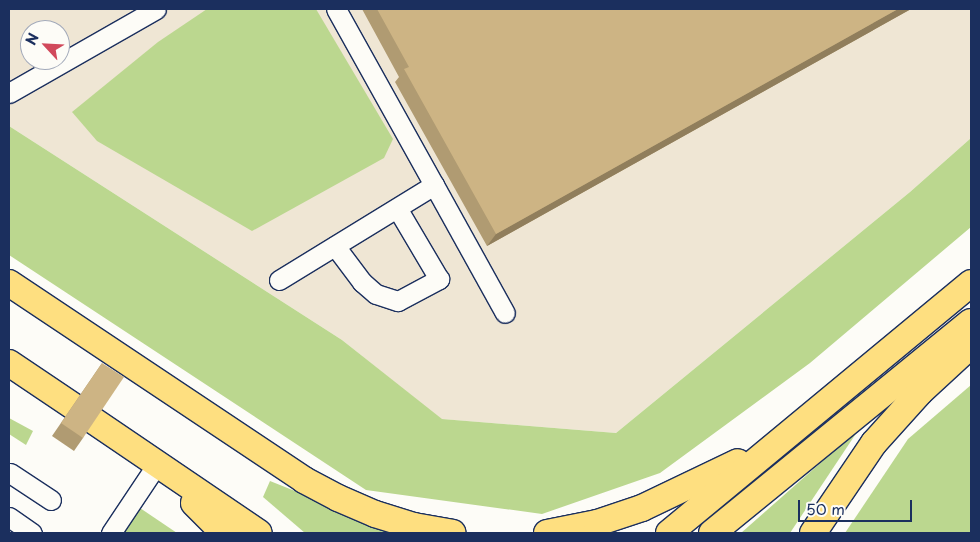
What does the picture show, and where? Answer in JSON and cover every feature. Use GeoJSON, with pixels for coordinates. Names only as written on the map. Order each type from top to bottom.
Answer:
{"type":"FeatureCollection","features":[{"type":"Feature","properties":{"kind":"highway"},"geometry":{"type":"LineString","coordinates":[[9,283],[304,480],[338,498],[375,514],[414,526],[452,533]]}},
{"type":"Feature","properties":{"kind":"highway"},"geometry":{"type":"LineString","coordinates":[[669,533],[971,283]]}},
{"type":"Feature","properties":{"kind":"highway"},"geometry":{"type":"LineString","coordinates":[[712,533],[971,322]]}},
{"type":"Feature","properties":{"kind":"highway"},"geometry":{"type":"LineString","coordinates":[[813,533],[874,444],[920,392],[971,345]]}},
{"type":"Feature","properties":{"kind":"highway"},"geometry":{"type":"LineString","coordinates":[[9,363],[73,406]]}},
{"type":"Feature","properties":{"kind":"highway"},"geometry":{"type":"LineString","coordinates":[[94,421],[259,533]]}},
{"type":"Feature","properties":{"kind":"highway"},"geometry":{"type":"LineString","coordinates":[[547,533],[597,523],[642,508],[781,440]]}},
{"type":"Feature","properties":{"kind":"highway"},"geometry":{"type":"LineString","coordinates":[[158,464],[224,533]]}},
{"type":"Feature","properties":{"kind":"lane"},"geometry":{"type":"LineString","coordinates":[[9,92],[156,9]]}},
{"type":"Feature","properties":{"kind":"lane"},"geometry":{"type":"LineString","coordinates":[[336,9],[504,313]]}},
{"type":"Feature","properties":{"kind":"lane"},"geometry":{"type":"LineString","coordinates":[[279,280],[434,185]]}},
{"type":"Feature","properties":{"kind":"lane"},"geometry":{"type":"LineString","coordinates":[[334,246],[362,282],[376,294],[398,302],[439,279],[397,208]]}},
{"type":"Feature","properties":{"kind":"lane"},"geometry":{"type":"LineString","coordinates":[[111,533],[158,464]]}},
{"type":"Feature","properties":{"kind":"lane"},"geometry":{"type":"LineString","coordinates":[[9,473],[52,500]]}},
{"type":"Feature","properties":{"kind":"lane"},"geometry":{"type":"LineString","coordinates":[[9,517],[32,533]]}},
{"type":"Feature","properties":{"kind":"shaded area"},"geometry":{"type":"Polygon","coordinates":[[[9,9],[971,9],[971,138],[910,192],[616,433],[441,419],[342,340],[9,126],[9,9]]]}},
{"type":"Feature","properties":{"kind":"green space"},"geometry":{"type":"Polygon","coordinates":[[[207,9],[316,9],[393,139],[384,158],[252,231],[97,141],[72,112],[158,42],[207,9]]]}},
{"type":"Feature","properties":{"kind":"green space"},"geometry":{"type":"Polygon","coordinates":[[[9,126],[342,340],[442,419],[616,433],[910,192],[971,138],[971,227],[810,363],[660,473],[542,514],[366,490],[9,255],[9,126]]]}},
{"type":"Feature","properties":{"kind":"green space"},"geometry":{"type":"Polygon","coordinates":[[[971,385],[971,533],[845,533],[908,439],[971,385]]]}},
{"type":"Feature","properties":{"kind":"green space"},"geometry":{"type":"Polygon","coordinates":[[[9,418],[33,431],[26,445],[9,434],[9,418]]]}},
{"type":"Feature","properties":{"kind":"green space"},"geometry":{"type":"Polygon","coordinates":[[[859,429],[790,533],[741,533],[859,429]]]}},
{"type":"Feature","properties":{"kind":"green space"},"geometry":{"type":"Polygon","coordinates":[[[270,481],[400,533],[305,533],[263,497],[270,481]]]}},
{"type":"Feature","properties":{"kind":"green space"},"geometry":{"type":"Polygon","coordinates":[[[140,508],[177,533],[124,533],[140,508]]]}},
{"type":"Feature","properties":{"kind":"building"},"geometry":{"type":"Polygon","coordinates":[[[377,9],[898,9],[496,234],[404,69],[409,67],[377,9]]]}},
{"type":"Feature","properties":{"kind":"building"},"geometry":{"type":"Polygon","coordinates":[[[102,363],[124,377],[83,438],[61,423],[102,363]]]}}]}
